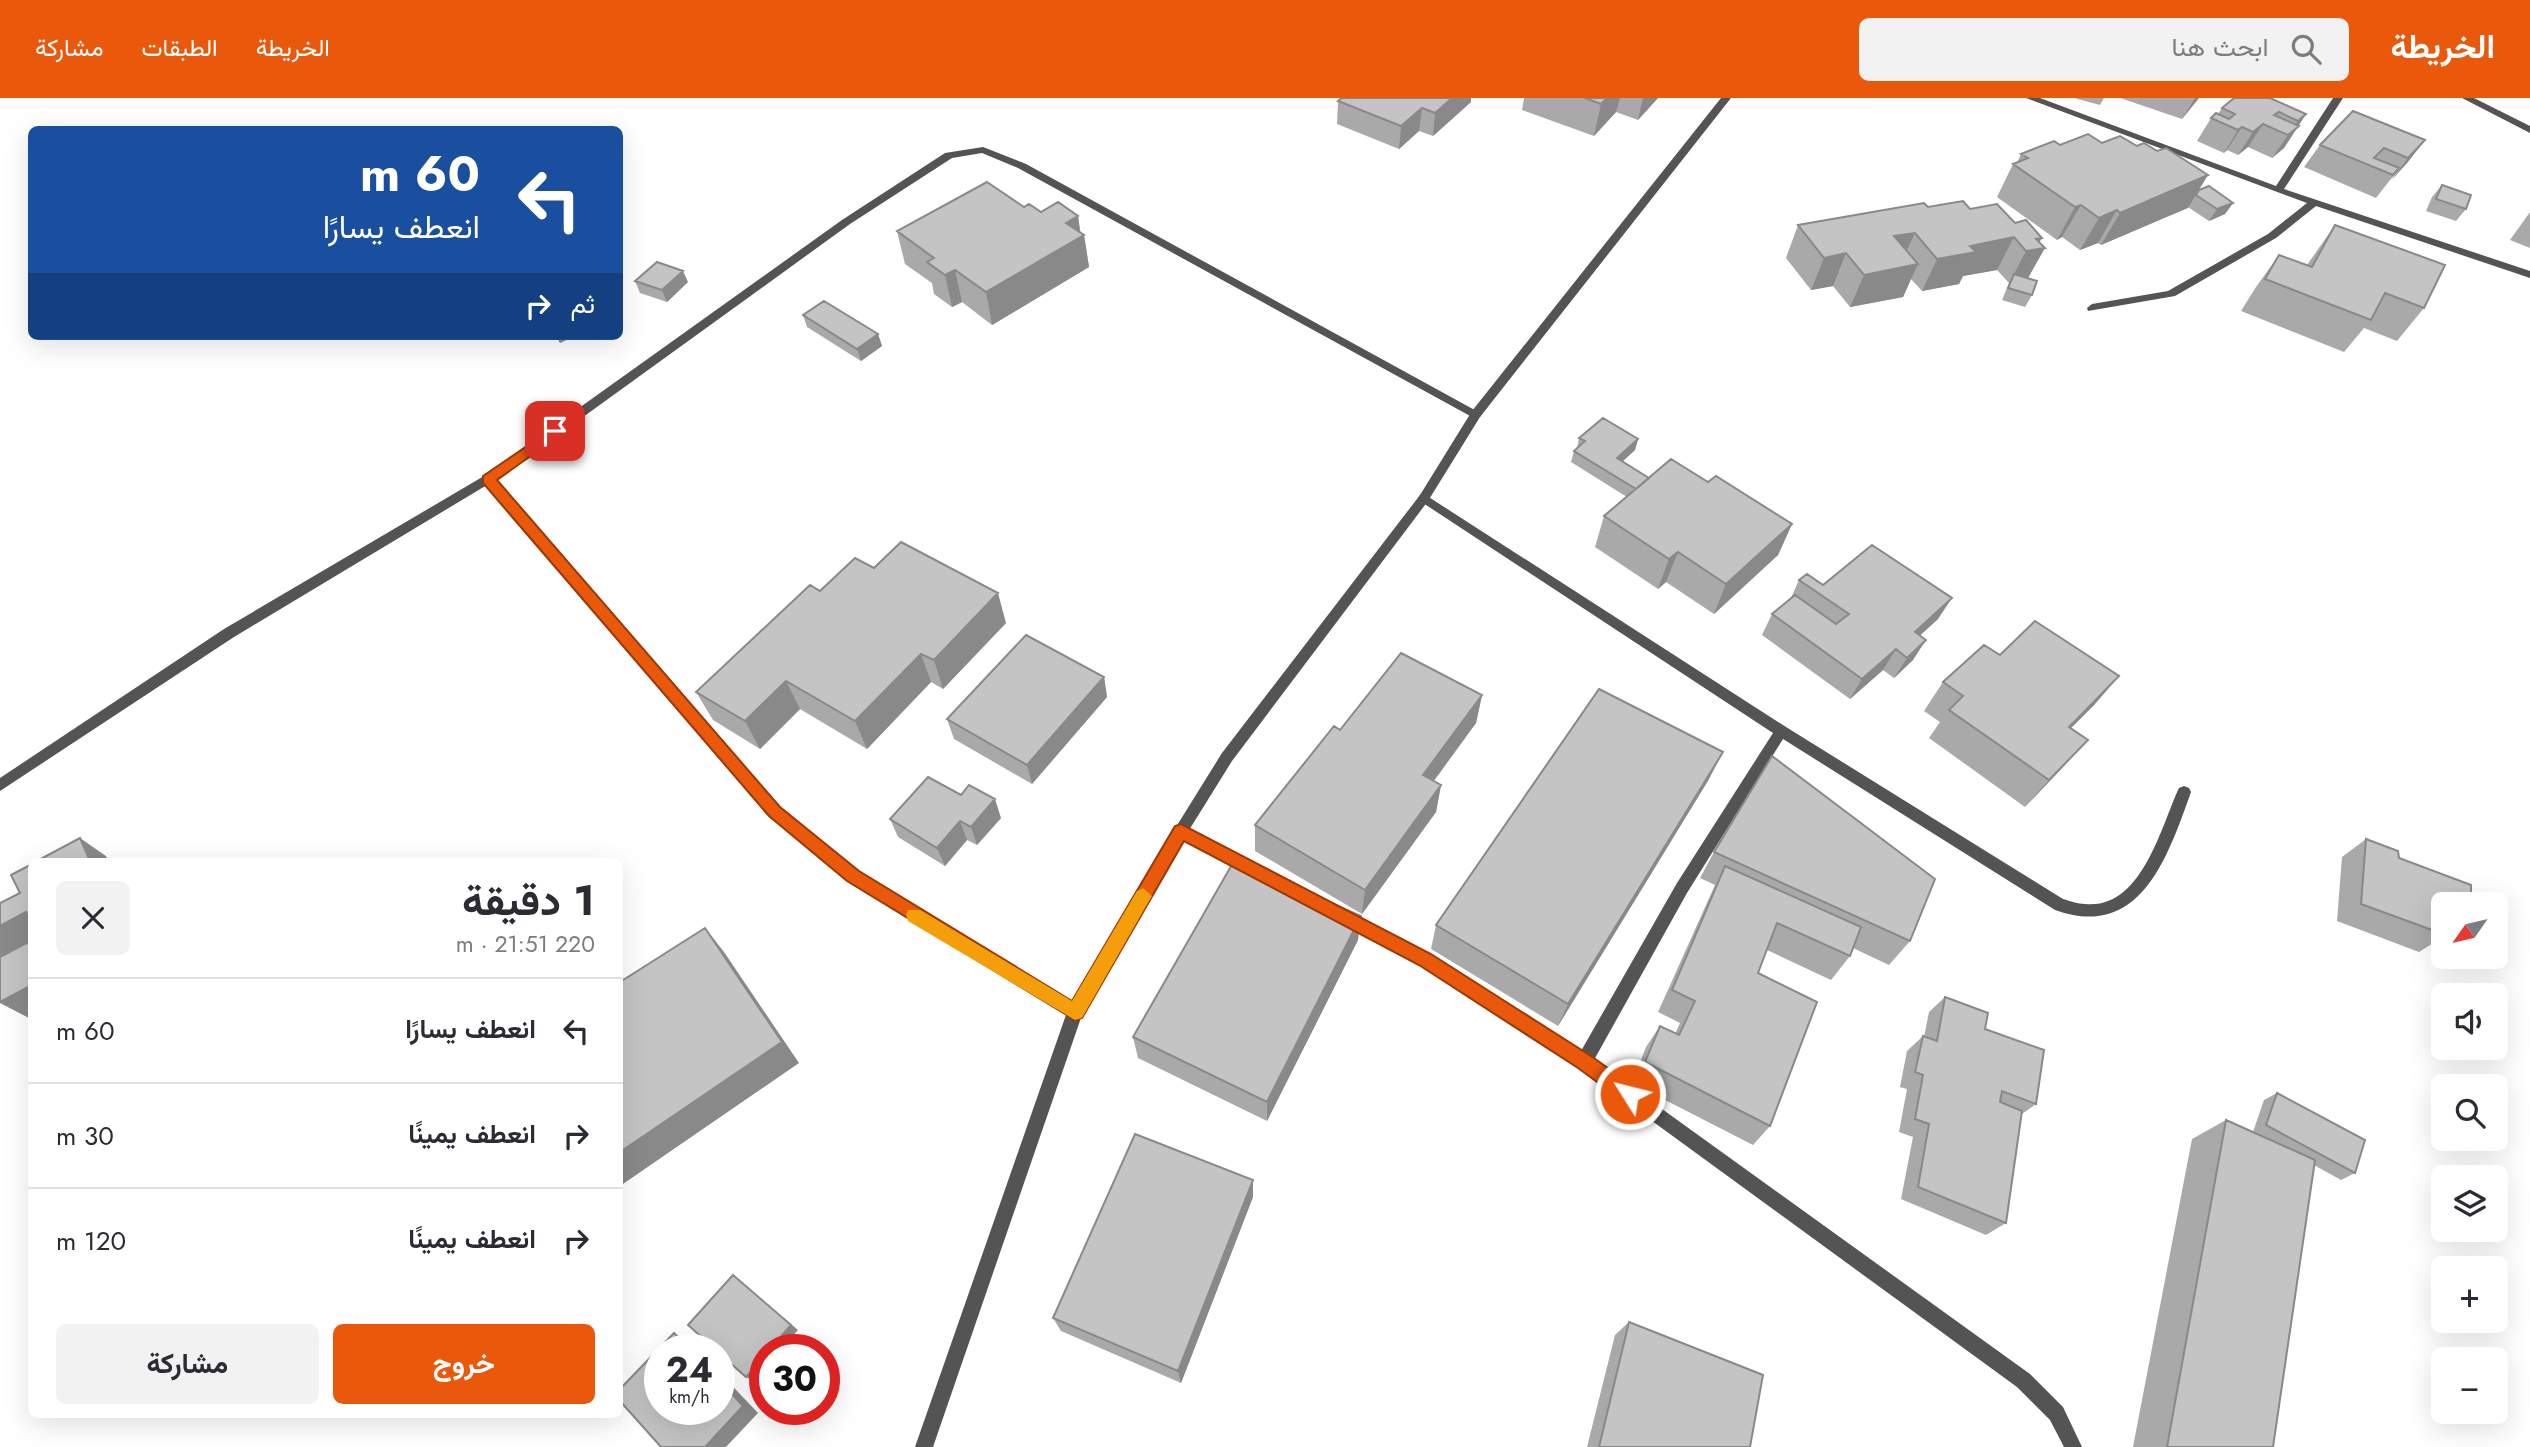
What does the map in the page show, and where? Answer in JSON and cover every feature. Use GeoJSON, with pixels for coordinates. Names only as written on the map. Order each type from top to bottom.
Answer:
{"type":"FeatureCollection","features":[{"type":"Feature","properties":{"kind":"street"},"geometry":{"type":"LineString","coordinates":[[924,1447],[1075,1012],[1181,831],[1227,757],[1424,498],[1476,414],[1726,98]]}},
{"type":"Feature","properties":{"kind":"street"},"geometry":{"type":"LineString","coordinates":[[2031,98],[2278,190],[2530,275]]}},
{"type":"Feature","properties":{"kind":"street"},"geometry":{"type":"LineString","coordinates":[[2278,190],[2338,98]]}},
{"type":"Feature","properties":{"kind":"street"},"geometry":{"type":"LineString","coordinates":[[2467,98],[2530,130]]}},
{"type":"Feature","properties":{"kind":"street"},"geometry":{"type":"LineString","coordinates":[[0,785],[229,633],[488,480],[846,222],[949,155],[983,150],[1022,166],[1476,414]]}},
{"type":"Feature","properties":{"kind":"street"},"geometry":{"type":"LineString","coordinates":[[2092,308],[2171,294],[2272,236],[2315,202]]}},
{"type":"Feature","properties":{"kind":"street"},"geometry":{"type":"LineString","coordinates":[[488,480],[774,811],[853,876],[1075,1012]]}},
{"type":"Feature","properties":{"kind":"street"},"geometry":{"type":"LineString","coordinates":[[1424,498],[1782,731],[2060,905],[2081,914],[2104,911],[2133,894],[2160,855],[2184,792]]}},
{"type":"Feature","properties":{"kind":"street"},"geometry":{"type":"LineString","coordinates":[[1584,1062],[1682,888],[1782,731]]}},
{"type":"Feature","properties":{"kind":"street"},"geometry":{"type":"LineString","coordinates":[[1181,831],[1297,892]]}},
{"type":"Feature","properties":{"kind":"street"},"geometry":{"type":"LineString","coordinates":[[1331,909],[1425,960],[1584,1062],[2046,1398],[2066,1425],[2073,1447]]}},
{"type":"Feature","properties":{"kind":"building"},"geometry":{"type":"Polygon","coordinates":[[[1342,98],[1452,98],[1435,113],[1422,108],[1401,126],[1338,101],[1342,98]]]}},
{"type":"Feature","properties":{"kind":"building"},"geometry":{"type":"Polygon","coordinates":[[[1585,98],[1607,98],[1601,104],[1585,98]]]}},
{"type":"Feature","properties":{"kind":"building"},"geometry":{"type":"Polygon","coordinates":[[[2234,98],[2270,98],[2306,114],[2298,121],[2279,112],[2274,115],[2299,126],[2288,135],[2263,124],[2253,132],[2242,127],[2238,130],[2211,118],[2216,113],[2229,119],[2235,114],[2222,108],[2234,98]]]}},
{"type":"Feature","properties":{"kind":"building"},"geometry":{"type":"Polygon","coordinates":[[[2353,111],[2425,140],[2408,158],[2384,148],[2374,158],[2399,168],[2393,175],[2320,145],[2353,111]]]}},
{"type":"Feature","properties":{"kind":"building"},"geometry":{"type":"Polygon","coordinates":[[[2088,134],[2102,143],[2120,136],[2137,146],[2144,143],[2157,151],[2166,148],[2208,175],[2120,213],[2117,210],[2099,218],[2081,205],[2075,207],[2013,164],[2028,158],[2021,154],[2054,141],[2060,145],[2088,134]]]}},
{"type":"Feature","properties":{"kind":"building"},"geometry":{"type":"Polygon","coordinates":[[[987,182],[1024,207],[1029,204],[1041,212],[1058,202],[1078,216],[1066,223],[1084,235],[986,292],[955,270],[945,275],[927,262],[934,258],[897,231],[987,182]]]}},
{"type":"Feature","properties":{"kind":"building"},"geometry":{"type":"Polygon","coordinates":[[[2442,185],[2471,195],[2466,209],[2436,199],[2442,185]]]}},
{"type":"Feature","properties":{"kind":"building"},"geometry":{"type":"Polygon","coordinates":[[[2209,186],[2233,203],[2217,209],[2196,195],[2199,190],[2209,186]]]}},
{"type":"Feature","properties":{"kind":"building"},"geometry":{"type":"Polygon","coordinates":[[[1963,201],[1970,209],[1997,204],[2015,223],[2026,220],[2042,238],[2036,239],[2045,248],[2026,251],[2014,237],[1970,246],[1976,252],[1937,259],[1915,233],[1894,236],[1918,264],[1864,275],[1846,253],[1824,258],[1798,225],[1924,203],[1928,207],[1963,201]]]}},
{"type":"Feature","properties":{"kind":"building"},"geometry":{"type":"Polygon","coordinates":[[[2335,225],[2445,265],[2424,308],[2385,293],[2371,320],[2265,279],[2279,255],[2312,267],[2335,225]]]}},
{"type":"Feature","properties":{"kind":"building"},"geometry":{"type":"Polygon","coordinates":[[[657,262],[683,271],[662,290],[635,281],[657,262]]]}},
{"type":"Feature","properties":{"kind":"building"},"geometry":{"type":"Polygon","coordinates":[[[2014,274],[2037,281],[2032,295],[2008,288],[2014,274]]]}},
{"type":"Feature","properties":{"kind":"building"},"geometry":{"type":"Polygon","coordinates":[[[824,301],[878,334],[857,349],[803,315],[824,301]]]}},
{"type":"Feature","properties":{"kind":"building"},"geometry":{"type":"Polygon","coordinates":[[[1603,418],[1638,439],[1617,458],[1649,478],[1636,489],[1574,451],[1585,441],[1579,438],[1603,418]]]}},
{"type":"Feature","properties":{"kind":"building"},"geometry":{"type":"Polygon","coordinates":[[[1671,459],[1708,482],[1716,476],[1792,524],[1726,584],[1678,552],[1669,559],[1604,516],[1671,459]]]}},
{"type":"Feature","properties":{"kind":"building"},"geometry":{"type":"Polygon","coordinates":[[[901,542],[998,593],[934,660],[921,654],[855,721],[786,681],[745,721],[696,692],[810,585],[820,591],[855,558],[874,568],[901,542]]]}},
{"type":"Feature","properties":{"kind":"building"},"geometry":{"type":"Polygon","coordinates":[[[1872,545],[1952,598],[1915,632],[1926,640],[1907,658],[1896,649],[1862,679],[1772,614],[1795,595],[1836,624],[1849,614],[1799,580],[1807,574],[1823,585],[1872,545]]]}},
{"type":"Feature","properties":{"kind":"building"},"geometry":{"type":"Polygon","coordinates":[[[2035,621],[2119,676],[2069,727],[2088,740],[2049,780],[1949,710],[1963,696],[1943,682],[1984,645],[2000,655],[2035,621]]]}},
{"type":"Feature","properties":{"kind":"building"},"geometry":{"type":"Polygon","coordinates":[[[1026,635],[1104,677],[1027,765],[947,719],[1026,635]]]}},
{"type":"Feature","properties":{"kind":"building"},"geometry":{"type":"Polygon","coordinates":[[[1401,653],[1482,695],[1423,775],[1441,785],[1365,890],[1255,825],[1334,726],[1340,730],[1401,653]]]}},
{"type":"Feature","properties":{"kind":"building"},"geometry":{"type":"Polygon","coordinates":[[[1599,689],[1723,752],[1568,1004],[1436,925],[1599,689]]]}},
{"type":"Feature","properties":{"kind":"building"},"geometry":{"type":"Polygon","coordinates":[[[1772,756],[1935,879],[1910,941],[1714,852],[1772,756]]]}},
{"type":"Feature","properties":{"kind":"building"},"geometry":{"type":"Polygon","coordinates":[[[928,777],[961,795],[969,785],[995,799],[971,827],[960,821],[937,848],[890,819],[928,777]]]}},
{"type":"Feature","properties":{"kind":"building"},"geometry":{"type":"Polygon","coordinates":[[[80,838],[89,858],[43,858],[80,838]]]}},
{"type":"Feature","properties":{"kind":"building"},"geometry":{"type":"Polygon","coordinates":[[[2366,839],[2398,851],[2399,858],[2471,885],[2471,892],[2431,892],[2431,930],[2361,904],[2366,839]]]}},
{"type":"Feature","properties":{"kind":"building"},"geometry":{"type":"Polygon","coordinates":[[[1234,861],[1361,916],[1267,1102],[1133,1037],[1234,861]]]}},
{"type":"Feature","properties":{"kind":"building"},"geometry":{"type":"Polygon","coordinates":[[[28,866],[28,916],[26,912],[0,926],[0,903],[20,893],[11,875],[28,866]]]}},
{"type":"Feature","properties":{"kind":"building"},"geometry":{"type":"Polygon","coordinates":[[[1725,866],[1861,927],[1850,956],[1777,923],[1758,973],[1817,1002],[1770,1126],[1645,1062],[1660,1026],[1679,1035],[1695,1001],[1672,990],[1725,866]]]}},
{"type":"Feature","properties":{"kind":"building"},"geometry":{"type":"Polygon","coordinates":[[[705,928],[782,1042],[623,1150],[623,980],[705,928]]]}},
{"type":"Feature","properties":{"kind":"building"},"geometry":{"type":"Polygon","coordinates":[[[28,942],[28,987],[0,1002],[0,957],[28,942]]]}},
{"type":"Feature","properties":{"kind":"building"},"geometry":{"type":"Polygon","coordinates":[[[1945,997],[1988,1013],[1985,1029],[2044,1050],[2036,1104],[2002,1091],[2000,1102],[2022,1111],[2006,1223],[1918,1187],[1929,1124],[1915,1119],[1923,1075],[1915,1072],[1923,1036],[1937,1041],[1945,997]]]}},
{"type":"Feature","properties":{"kind":"building"},"geometry":{"type":"Polygon","coordinates":[[[2277,1093],[2365,1140],[2355,1173],[2266,1125],[2277,1093]]]}},
{"type":"Feature","properties":{"kind":"building"},"geometry":{"type":"Polygon","coordinates":[[[2226,1120],[2315,1160],[2273,1447],[2167,1447],[2226,1120]]]}},
{"type":"Feature","properties":{"kind":"building"},"geometry":{"type":"Polygon","coordinates":[[[1135,1134],[1253,1180],[1178,1371],[1053,1318],[1135,1134]]]}},
{"type":"Feature","properties":{"kind":"building"},"geometry":{"type":"Polygon","coordinates":[[[733,1275],[791,1325],[783,1334],[749,1334],[749,1374],[746,1377],[735,1367],[735,1334],[698,1334],[688,1325],[733,1275]]]}},
{"type":"Feature","properties":{"kind":"building"},"geometry":{"type":"Polygon","coordinates":[[[1629,1322],[1763,1375],[1750,1447],[1599,1447],[1629,1322]]]}},
{"type":"Feature","properties":{"kind":"building"},"geometry":{"type":"Polygon","coordinates":[[[644,1364],[644,1425],[725,1425],[705,1447],[661,1447],[623,1404],[623,1386],[644,1364]]]}},
{"type":"Feature","properties":{"kind":"building"},"geometry":{"type":"Polygon","coordinates":[[[735,1397],[743,1406],[735,1415],[735,1397]]]}},
{"type":"Feature","properties":{"kind":"slow traffic"},"geometry":{"type":"LineString","coordinates":[[914,915],[1075,1012],[1143,896]]}},
{"type":"Feature","properties":{"kind":"route"},"geometry":{"type":"LineString","coordinates":[[555,431],[488,480],[774,811],[853,876],[915,915],[1075,1012],[1181,831],[1425,960],[1630,1094]]}}]}
